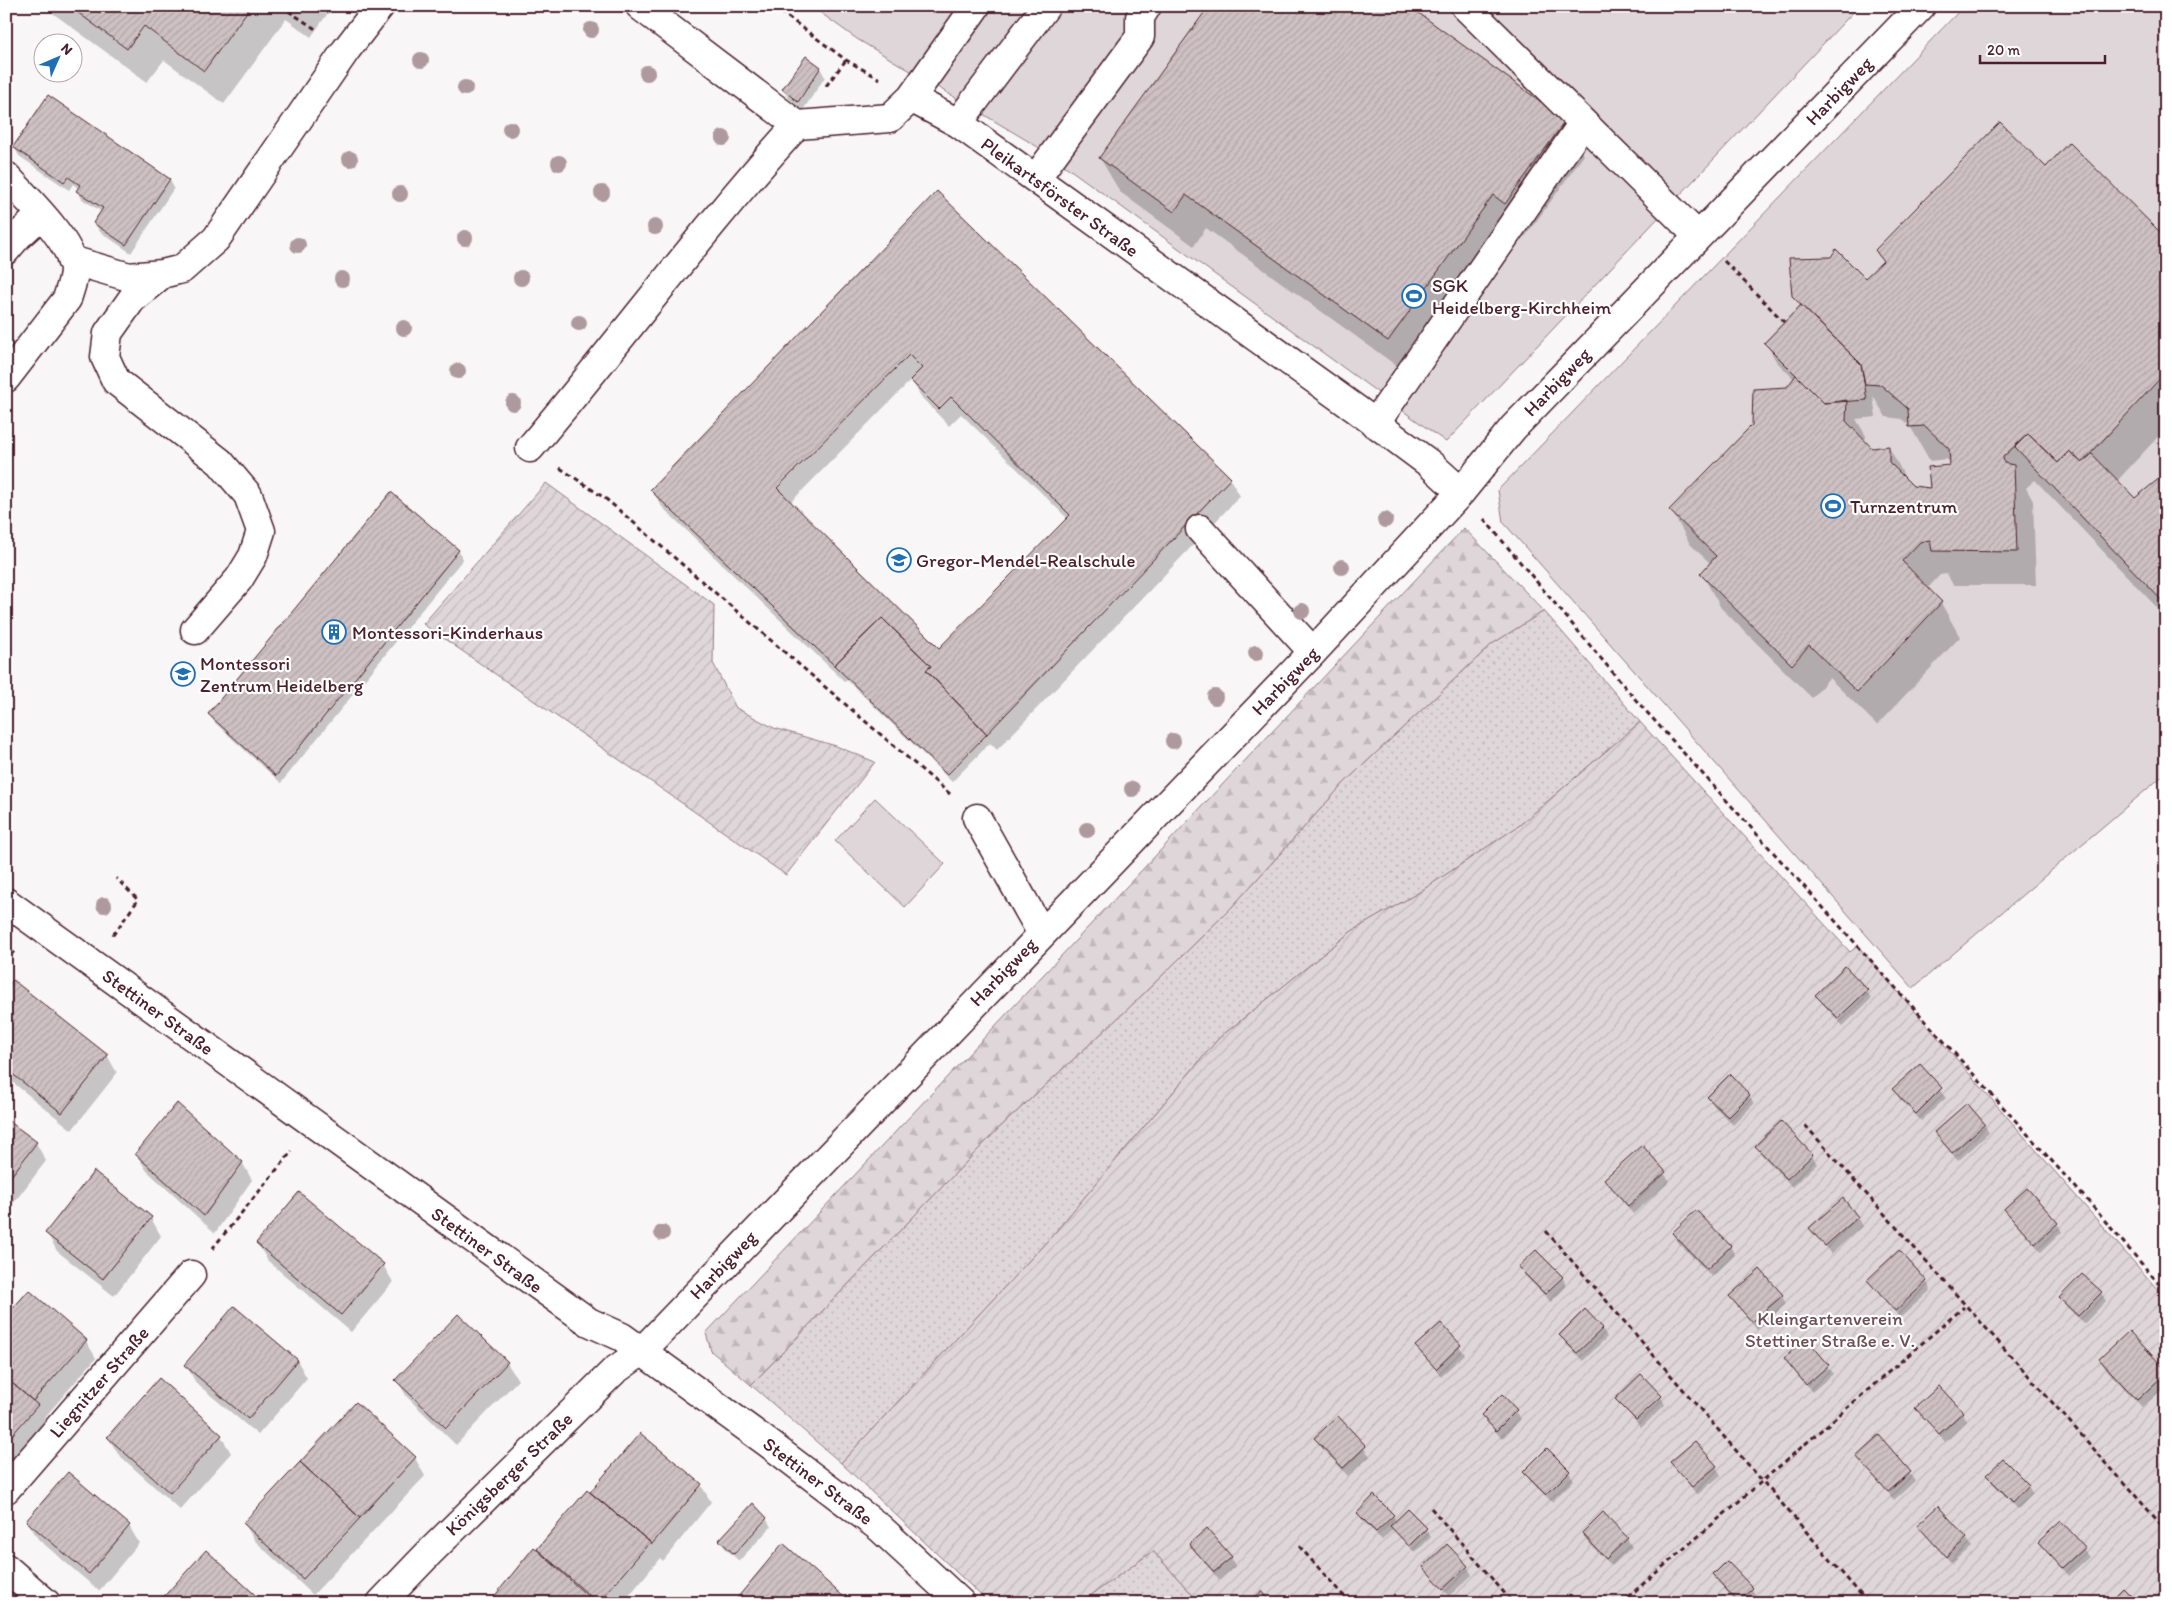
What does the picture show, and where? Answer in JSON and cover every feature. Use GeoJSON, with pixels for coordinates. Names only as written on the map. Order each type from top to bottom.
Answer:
{"type":"FeatureCollection","features":[{"type":"Feature","properties":{"kind":"street"},"geometry":{"type":"LineString","coordinates":[[71,260],[129,277],[162,274],[182,269],[216,239],[346,50],[380,6]]}},
{"type":"Feature","properties":{"kind":"street"},"geometry":{"type":"LineString","coordinates":[[640,6],[797,125],[890,118],[911,98],[976,6]]}},
{"type":"Feature","properties":{"kind":"street"},"geometry":{"type":"LineString","coordinates":[[958,123],[1046,6]]}},
{"type":"Feature","properties":{"kind":"street"},"geometry":{"type":"LineString","coordinates":[[1036,178],[1140,37],[1140,17],[1148,6]]}},
{"type":"Feature","properties":{"kind":"street"},"geometry":{"type":"LineString","coordinates":[[1465,6],[1698,236]]}},
{"type":"Feature","properties":{"kind":"street","name":"Harbigweg"},"geometry":{"type":"LineString","coordinates":[[642,1351],[1042,932],[1313,652],[1461,492],[1513,428],[1921,6]]}},
{"type":"Feature","properties":{"kind":"street","name":"Pleikartsförster Straße"},"geometry":{"type":"LineString","coordinates":[[911,98],[958,123],[1036,178],[1430,464],[1461,492]]}},
{"type":"Feature","properties":{"kind":"street"},"geometry":{"type":"LineString","coordinates":[[1375,424],[1583,123]]}},
{"type":"Feature","properties":{"kind":"street"},"geometry":{"type":"LineString","coordinates":[[530,448],[591,376],[738,190],[797,125]]}},
{"type":"Feature","properties":{"kind":"street"},"geometry":{"type":"LineString","coordinates":[[6,176],[58,233],[74,269],[72,284],[66,299],[6,378]]}},
{"type":"Feature","properties":{"kind":"street"},"geometry":{"type":"LineString","coordinates":[[6,250],[41,215]]}},
{"type":"Feature","properties":{"kind":"street"},"geometry":{"type":"LineString","coordinates":[[162,274],[132,299],[108,333],[105,357],[116,381],[220,462],[248,495],[261,531],[253,556],[239,579],[195,630]]}},
{"type":"Feature","properties":{"kind":"street"},"geometry":{"type":"LineString","coordinates":[[1200,529],[1313,652]]}},
{"type":"Feature","properties":{"kind":"street"},"geometry":{"type":"LineString","coordinates":[[977,818],[1042,932]]}},
{"type":"Feature","properties":{"kind":"street","name":"Stettiner Straße"},"geometry":{"type":"LineString","coordinates":[[6,902],[312,1125],[588,1322],[622,1337],[642,1351],[880,1528],[961,1603]]}},
{"type":"Feature","properties":{"kind":"street","name":"Liegnitzer Straße"},"geometry":{"type":"LineString","coordinates":[[6,1489],[191,1275]]}},
{"type":"Feature","properties":{"kind":"street","name":"Königsberger Straße"},"geometry":{"type":"LineString","coordinates":[[388,1601],[429,1553],[614,1371],[642,1351]]}},
{"type":"Feature","properties":{"kind":"street"},"geometry":{"type":"LineString","coordinates":[[6,1568],[46,1603]]}},
{"type":"Feature","properties":{"kind":"path"},"geometry":{"type":"LineString","coordinates":[[281,6],[314,28]]}},
{"type":"Feature","properties":{"kind":"path"},"geometry":{"type":"LineString","coordinates":[[773,6],[846,60],[911,98]]}},
{"type":"Feature","properties":{"kind":"path"},"geometry":{"type":"LineString","coordinates":[[1698,236],[1784,322]]}},
{"type":"Feature","properties":{"kind":"path"},"geometry":{"type":"LineString","coordinates":[[530,448],[606,499],[977,818]]}},
{"type":"Feature","properties":{"kind":"path"},"geometry":{"type":"LineString","coordinates":[[1461,492],[1635,699],[2087,1200],[2166,1292]]}},
{"type":"Feature","properties":{"kind":"path"},"geometry":{"type":"LineString","coordinates":[[94,965],[138,900],[116,878]]}},
{"type":"Feature","properties":{"kind":"path"},"geometry":{"type":"LineString","coordinates":[[191,1275],[312,1125]]}},
{"type":"Feature","properties":{"kind":"path"},"geometry":{"type":"LineString","coordinates":[[1805,1125],[1964,1306],[2166,1530]]}},
{"type":"Feature","properties":{"kind":"path"},"geometry":{"type":"LineString","coordinates":[[1546,1231],[1868,1603]]}},
{"type":"Feature","properties":{"kind":"path"},"geometry":{"type":"LineString","coordinates":[[1621,1603],[1964,1306]]}},
{"type":"Feature","properties":{"kind":"path"},"geometry":{"type":"LineString","coordinates":[[1431,1508],[1513,1603]]}},
{"type":"Feature","properties":{"kind":"path"},"geometry":{"type":"LineString","coordinates":[[1299,1546],[1350,1603]]}},
{"type":"Feature","properties":{"kind":"green space","name":"SGK Heidelberg-Kirchheim"},"geometry":{"type":"Polygon","coordinates":[[[811,6],[1859,6],[1446,442],[1043,150],[857,39],[811,6]]]}},
{"type":"Feature","properties":{"kind":"green space","name":"Turnzentrum"},"geometry":{"type":"Polygon","coordinates":[[[1964,6],[2166,6],[2166,773],[1913,988],[1503,522],[1498,490],[1964,6]]]}},
{"type":"Feature","properties":{"kind":"green space"},"geometry":{"type":"Polygon","coordinates":[[[546,483],[714,605],[713,663],[736,708],[774,728],[836,746],[875,762],[786,875],[423,624],[546,483]]]}},
{"type":"Feature","properties":{"kind":"green space"},"geometry":{"type":"Polygon","coordinates":[[[1464,528],[1544,611],[1492,644],[1344,783],[1230,909],[1132,1005],[998,1129],[751,1385],[711,1351],[706,1333],[1464,528]]]}},
{"type":"Feature","properties":{"kind":"green space"},"geometry":{"type":"Polygon","coordinates":[[[1544,611],[1640,722],[1520,825],[1418,893],[1352,931],[1219,1038],[1051,1237],[841,1463],[751,1385],[998,1129],[1132,1005],[1230,909],[1344,783],[1492,644],[1544,611]]]}},
{"type":"Feature","properties":{"kind":"green space","name":"Kleingartenverein Stettiner Straße e. V."},"geometry":{"type":"Polygon","coordinates":[[[1640,722],[1850,952],[1858,946],[2166,1299],[2166,1603],[1200,1603],[1153,1551],[1080,1603],[989,1603],[841,1463],[1051,1237],[1219,1038],[1352,931],[1418,893],[1520,825],[1640,722]]]}},
{"type":"Feature","properties":{"kind":"green space"},"geometry":{"type":"Polygon","coordinates":[[[875,798],[945,864],[905,907],[835,841],[875,798]]]}},
{"type":"Feature","properties":{"kind":"green space"},"geometry":{"type":"Polygon","coordinates":[[[1153,1551],[1200,1603],[1080,1603],[1153,1551]]]}},
{"type":"Feature","properties":{"kind":"building"},"geometry":{"type":"Polygon","coordinates":[[[69,6],[251,6],[204,71],[144,26],[127,49],[69,6]]]}},
{"type":"Feature","properties":{"kind":"building"},"geometry":{"type":"Polygon","coordinates":[[[1209,6],[1409,6],[1566,120],[1505,204],[1493,195],[1388,341],[1186,195],[1174,212],[1099,158],[1209,6]]]}},
{"type":"Feature","properties":{"kind":"building"},"geometry":{"type":"Polygon","coordinates":[[[806,56],[821,67],[798,102],[782,89],[806,56]]]}},
{"type":"Feature","properties":{"kind":"building"},"geometry":{"type":"Polygon","coordinates":[[[48,95],[170,179],[126,245],[93,223],[103,208],[76,191],[80,185],[68,177],[64,182],[13,147],[48,95]]]}},
{"type":"Feature","properties":{"kind":"building"},"geometry":{"type":"Polygon","coordinates":[[[2000,122],[2046,167],[2069,142],[2166,238],[2166,372],[2082,463],[2069,451],[2058,463],[2028,434],[2003,457],[2004,463],[2014,465],[2017,552],[1932,551],[1930,540],[1920,542],[1902,561],[1942,602],[1857,692],[1809,645],[1792,665],[1700,574],[1716,556],[1669,510],[1752,425],[1753,389],[1787,387],[1796,375],[1824,403],[1847,400],[1846,421],[1872,448],[1889,446],[1889,462],[1913,486],[1930,488],[1928,467],[1950,465],[1949,449],[1925,426],[1909,427],[1908,409],[1881,385],[1865,384],[1861,364],[1792,296],[1789,258],[1831,257],[1836,249],[1865,278],[1883,261],[1875,250],[2000,122]]]}},
{"type":"Feature","properties":{"kind":"building"},"geometry":{"type":"Polygon","coordinates":[[[937,191],[1231,478],[987,734],[926,670],[931,666],[882,618],[834,665],[650,490],[937,191]],[[909,355],[777,488],[939,648],[1070,515],[951,397],[939,409],[910,380],[922,368],[909,355]]]}},
{"type":"Feature","properties":{"kind":"building"},"geometry":{"type":"Polygon","coordinates":[[[1801,305],[1861,364],[1867,400],[1824,403],[1764,343],[1801,305]]]}},
{"type":"Feature","properties":{"kind":"building"},"geometry":{"type":"Polygon","coordinates":[[[2028,434],[2058,463],[2069,451],[2082,463],[2092,454],[2135,498],[2166,473],[2166,605],[2015,447],[2028,434]]]}},
{"type":"Feature","properties":{"kind":"building","name":"Montessori-Kinderhaus"},"geometry":{"type":"Polygon","coordinates":[[[391,492],[459,550],[276,776],[208,714],[391,492]]]}},
{"type":"Feature","properties":{"kind":"building"},"geometry":{"type":"Polygon","coordinates":[[[882,618],[931,666],[926,670],[987,734],[947,775],[834,665],[882,618]]]}},
{"type":"Feature","properties":{"kind":"building"},"geometry":{"type":"Polygon","coordinates":[[[1845,966],[1868,990],[1838,1018],[1815,995],[1845,966]]]}},
{"type":"Feature","properties":{"kind":"building"},"geometry":{"type":"Polygon","coordinates":[[[13,980],[108,1055],[62,1113],[6,1069],[6,988],[13,980]]]}},
{"type":"Feature","properties":{"kind":"building"},"geometry":{"type":"Polygon","coordinates":[[[1920,1064],[1942,1088],[1916,1114],[1892,1089],[1920,1064]]]}},
{"type":"Feature","properties":{"kind":"building"},"geometry":{"type":"Polygon","coordinates":[[[1730,1074],[1750,1095],[1728,1117],[1707,1097],[1730,1074]]]}},
{"type":"Feature","properties":{"kind":"building"},"geometry":{"type":"Polygon","coordinates":[[[177,1103],[243,1162],[204,1216],[135,1154],[177,1103]]]}},
{"type":"Feature","properties":{"kind":"building"},"geometry":{"type":"Polygon","coordinates":[[[1967,1103],[1985,1124],[1952,1153],[1934,1132],[1967,1103]]]}},
{"type":"Feature","properties":{"kind":"building"},"geometry":{"type":"Polygon","coordinates":[[[6,1119],[37,1142],[6,1183],[6,1119]]]}},
{"type":"Feature","properties":{"kind":"building"},"geometry":{"type":"Polygon","coordinates":[[[1781,1121],[1813,1155],[1787,1179],[1755,1146],[1781,1121]]]}},
{"type":"Feature","properties":{"kind":"building"},"geometry":{"type":"Polygon","coordinates":[[[1642,1145],[1666,1172],[1628,1206],[1604,1179],[1642,1145]]]}},
{"type":"Feature","properties":{"kind":"building"},"geometry":{"type":"Polygon","coordinates":[[[94,1171],[152,1217],[103,1279],[45,1233],[94,1171]]]}},
{"type":"Feature","properties":{"kind":"building"},"geometry":{"type":"Polygon","coordinates":[[[2027,1188],[2058,1223],[2035,1244],[2004,1209],[2027,1188]]]}},
{"type":"Feature","properties":{"kind":"building"},"geometry":{"type":"Polygon","coordinates":[[[299,1192],[384,1264],[341,1315],[256,1243],[299,1192]]]}},
{"type":"Feature","properties":{"kind":"building"},"geometry":{"type":"Polygon","coordinates":[[[1843,1198],[1858,1217],[1825,1246],[1809,1228],[1843,1198]]]}},
{"type":"Feature","properties":{"kind":"building"},"geometry":{"type":"Polygon","coordinates":[[[1696,1210],[1731,1246],[1707,1269],[1672,1233],[1696,1210]]]}},
{"type":"Feature","properties":{"kind":"building"},"geometry":{"type":"Polygon","coordinates":[[[1536,1250],[1563,1277],[1545,1294],[1518,1267],[1536,1250]]]}},
{"type":"Feature","properties":{"kind":"building"},"geometry":{"type":"Polygon","coordinates":[[[1899,1250],[1927,1281],[1895,1311],[1867,1280],[1899,1250]]]}},
{"type":"Feature","properties":{"kind":"building"},"geometry":{"type":"Polygon","coordinates":[[[1760,1269],[1783,1295],[1752,1322],[1729,1296],[1760,1269]]]}},
{"type":"Feature","properties":{"kind":"building"},"geometry":{"type":"Polygon","coordinates":[[[2082,1274],[2102,1292],[2078,1316],[2059,1298],[2082,1274]]]}},
{"type":"Feature","properties":{"kind":"building"},"geometry":{"type":"Polygon","coordinates":[[[29,1290],[87,1340],[33,1401],[6,1378],[6,1316],[29,1290]]]}},
{"type":"Feature","properties":{"kind":"building"},"geometry":{"type":"Polygon","coordinates":[[[234,1306],[298,1360],[248,1419],[184,1365],[234,1306]]]}},
{"type":"Feature","properties":{"kind":"building"},"geometry":{"type":"Polygon","coordinates":[[[1585,1309],[1603,1328],[1577,1353],[1559,1335],[1585,1309]]]}},
{"type":"Feature","properties":{"kind":"building"},"geometry":{"type":"Polygon","coordinates":[[[458,1314],[508,1362],[446,1428],[395,1380],[458,1314]]]}},
{"type":"Feature","properties":{"kind":"building"},"geometry":{"type":"Polygon","coordinates":[[[1441,1323],[1461,1345],[1436,1369],[1415,1346],[1441,1323]]]}},
{"type":"Feature","properties":{"kind":"building"},"geometry":{"type":"Polygon","coordinates":[[[2129,1331],[2166,1370],[2166,1373],[2137,1400],[2099,1359],[2129,1331]]]}},
{"type":"Feature","properties":{"kind":"building"},"geometry":{"type":"Polygon","coordinates":[[[1806,1338],[1829,1365],[1806,1385],[1784,1358],[1806,1338]]]}},
{"type":"Feature","properties":{"kind":"building"},"geometry":{"type":"Polygon","coordinates":[[[1641,1374],[1662,1396],[1636,1420],[1615,1399],[1641,1374]]]}},
{"type":"Feature","properties":{"kind":"building"},"geometry":{"type":"Polygon","coordinates":[[[6,1378],[38,1405],[6,1442],[6,1378]]]}},
{"type":"Feature","properties":{"kind":"building"},"geometry":{"type":"Polygon","coordinates":[[[159,1378],[222,1435],[170,1493],[107,1437],[159,1378]]]}},
{"type":"Feature","properties":{"kind":"building"},"geometry":{"type":"Polygon","coordinates":[[[1939,1386],[1963,1412],[1939,1434],[1915,1408],[1939,1386]]]}},
{"type":"Feature","properties":{"kind":"building"},"geometry":{"type":"Polygon","coordinates":[[[1502,1394],[1517,1410],[1496,1431],[1481,1415],[1502,1394]]]}},
{"type":"Feature","properties":{"kind":"building"},"geometry":{"type":"Polygon","coordinates":[[[356,1402],[416,1457],[360,1518],[300,1462],[356,1402]]]}},
{"type":"Feature","properties":{"kind":"building"},"geometry":{"type":"Polygon","coordinates":[[[1338,1416],[1366,1446],[1343,1468],[1314,1438],[1338,1416]]]}},
{"type":"Feature","properties":{"kind":"building"},"geometry":{"type":"Polygon","coordinates":[[[640,1433],[702,1484],[652,1544],[590,1492],[640,1433]]]}},
{"type":"Feature","properties":{"kind":"building"},"geometry":{"type":"Polygon","coordinates":[[[1879,1435],[1911,1472],[1888,1492],[1856,1456],[1879,1435]]]}},
{"type":"Feature","properties":{"kind":"building"},"geometry":{"type":"Polygon","coordinates":[[[1695,1441],[1717,1466],[1692,1487],[1670,1462],[1695,1441]]]}},
{"type":"Feature","properties":{"kind":"building"},"geometry":{"type":"Polygon","coordinates":[[[1547,1448],[1570,1471],[1546,1495],[1523,1472],[1547,1448]]]}},
{"type":"Feature","properties":{"kind":"building"},"geometry":{"type":"Polygon","coordinates":[[[2003,1459],[2029,1485],[2013,1502],[1986,1475],[2003,1459]]]}},
{"type":"Feature","properties":{"kind":"building"},"geometry":{"type":"Polygon","coordinates":[[[300,1462],[360,1518],[303,1579],[243,1523],[300,1462]]]}},
{"type":"Feature","properties":{"kind":"building"},"geometry":{"type":"Polygon","coordinates":[[[68,1472],[130,1525],[89,1574],[26,1521],[68,1472]]]}},
{"type":"Feature","properties":{"kind":"building"},"geometry":{"type":"Polygon","coordinates":[[[587,1490],[650,1542],[598,1603],[537,1549],[587,1490]]]}},
{"type":"Feature","properties":{"kind":"building"},"geometry":{"type":"Polygon","coordinates":[[[1374,1495],[1394,1515],[1376,1532],[1357,1513],[1374,1495]]]}},
{"type":"Feature","properties":{"kind":"building"},"geometry":{"type":"Polygon","coordinates":[[[753,1503],[767,1518],[734,1554],[719,1540],[753,1503]]]}},
{"type":"Feature","properties":{"kind":"building"},"geometry":{"type":"Polygon","coordinates":[[[1938,1506],[1967,1538],[1946,1557],[1917,1525],[1938,1506]]]}},
{"type":"Feature","properties":{"kind":"building"},"geometry":{"type":"Polygon","coordinates":[[[1408,1509],[1427,1528],[1409,1546],[1390,1526],[1408,1509]]]}},
{"type":"Feature","properties":{"kind":"building"},"geometry":{"type":"Polygon","coordinates":[[[1603,1512],[1628,1538],[1606,1559],[1582,1533],[1603,1512]]]}},
{"type":"Feature","properties":{"kind":"building"},"geometry":{"type":"Polygon","coordinates":[[[2061,1521],[2085,1547],[2062,1568],[2038,1542],[2061,1521]]]}},
{"type":"Feature","properties":{"kind":"building"},"geometry":{"type":"Polygon","coordinates":[[[1207,1528],[1232,1557],[1214,1572],[1189,1544],[1207,1528]]]}},
{"type":"Feature","properties":{"kind":"building"},"geometry":{"type":"Polygon","coordinates":[[[783,1543],[845,1598],[841,1603],[733,1603],[783,1543]]]}},
{"type":"Feature","properties":{"kind":"building"},"geometry":{"type":"Polygon","coordinates":[[[1447,1544],[1468,1566],[1443,1589],[1423,1567],[1447,1544]]]}},
{"type":"Feature","properties":{"kind":"building"},"geometry":{"type":"Polygon","coordinates":[[[534,1547],[593,1601],[591,1603],[489,1603],[534,1547]]]}},
{"type":"Feature","properties":{"kind":"building"},"geometry":{"type":"Polygon","coordinates":[[[206,1550],[264,1603],[158,1603],[206,1550]]]}},
{"type":"Feature","properties":{"kind":"building"},"geometry":{"type":"Polygon","coordinates":[[[1727,1561],[1753,1588],[1738,1602],[1713,1575],[1727,1561]]]}},
{"type":"Feature","properties":{"kind":"building"},"geometry":{"type":"Polygon","coordinates":[[[2123,1588],[2138,1603],[2108,1603],[2123,1588]]]}},
{"type":"Feature","properties":{"kind":"building"},"geometry":{"type":"Polygon","coordinates":[[[1262,1591],[1272,1603],[1248,1603],[1262,1591]]]}},
{"type":"Feature","properties":{"kind":"place","name":"SGK Heidelberg-Kirchheim"},"geometry":{"type":"Point","coordinates":[1414,296]}},
{"type":"Feature","properties":{"kind":"place","name":"Turnzentrum"},"geometry":{"type":"Point","coordinates":[1833,506]}},
{"type":"Feature","properties":{"kind":"place","name":"Gregor-Mendel-Realschule"},"geometry":{"type":"Point","coordinates":[899,560]}},
{"type":"Feature","properties":{"kind":"place","name":"Montessori-Kinderhaus"},"geometry":{"type":"Point","coordinates":[334,632]}},
{"type":"Feature","properties":{"kind":"place","name":"Montessori Zentrum Heidelberg"},"geometry":{"type":"Point","coordinates":[183,674]}}]}
